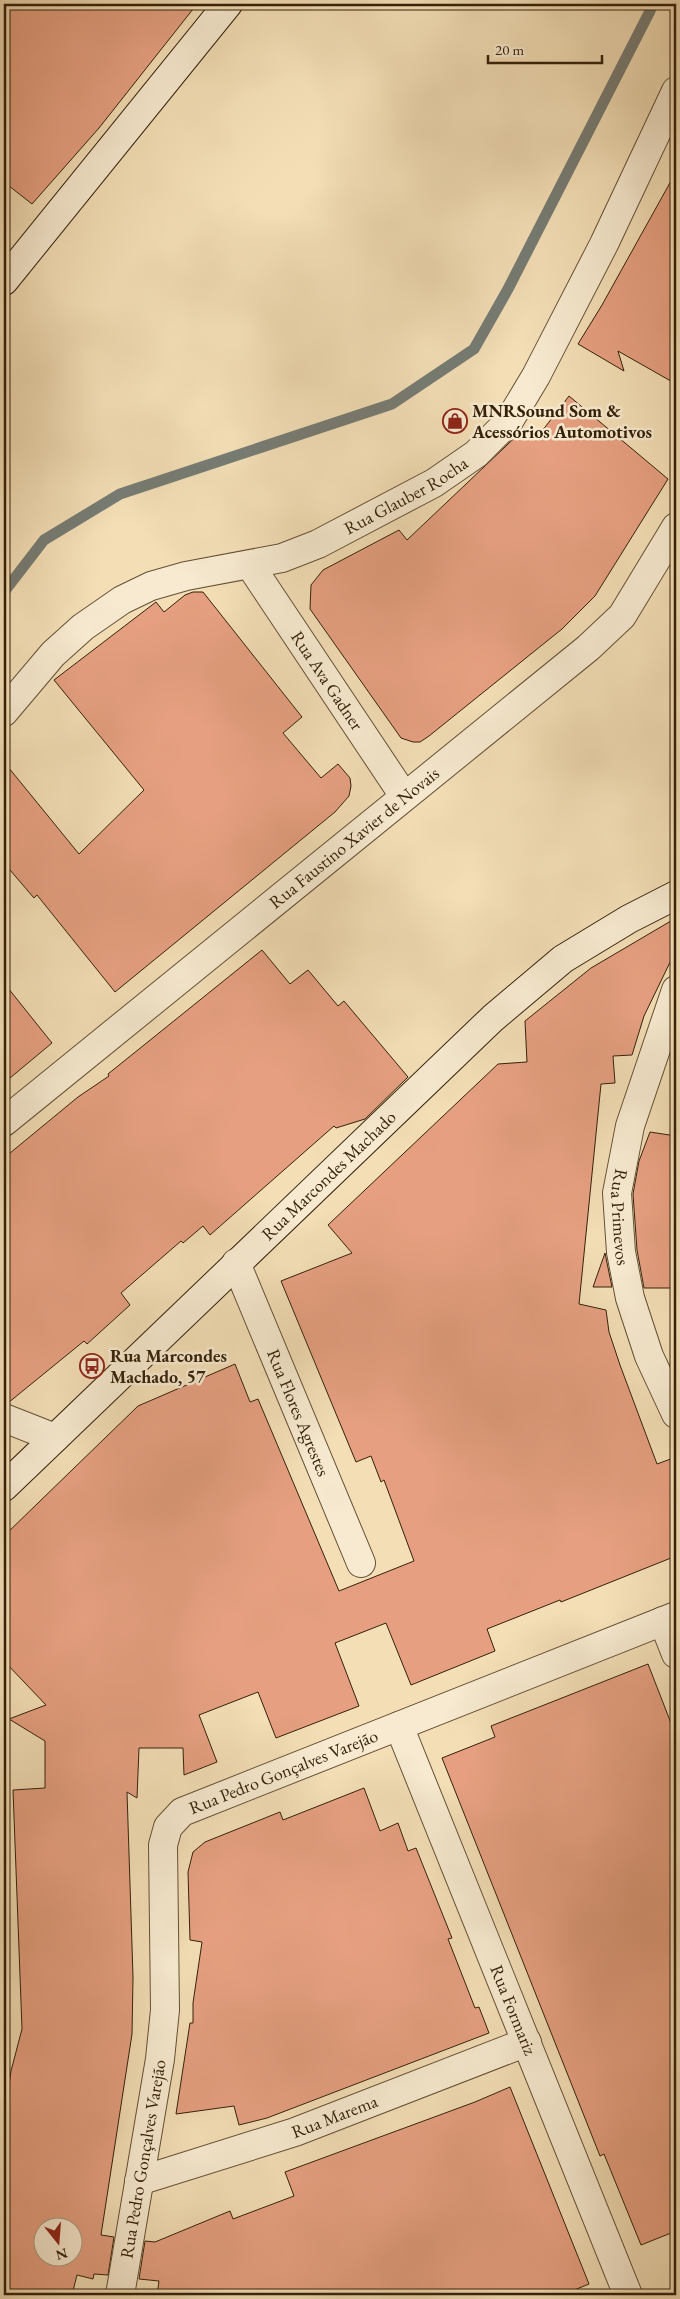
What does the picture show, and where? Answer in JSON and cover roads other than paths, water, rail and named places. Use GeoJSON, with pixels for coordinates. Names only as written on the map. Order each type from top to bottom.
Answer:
{"type":"FeatureCollection","features":[{"type":"Feature","properties":{"kind":"street"},"geometry":{"type":"LineString","coordinates":[[4,281],[228,4]]}},
{"type":"Feature","properties":{"kind":"street","name":"Rua Glauber Rocha"},"geometry":{"type":"LineString","coordinates":[[4,712],[54,654],[83,627],[122,600],[151,586],[186,576],[282,558],[318,544],[419,491],[476,454],[509,421],[536,376],[604,244],[676,91]]}},
{"type":"Feature","properties":{"kind":"street","name":"Rua Faustino Xavier de Novais"},"geometry":{"type":"LineString","coordinates":[[4,1122],[588,648],[622,616],[676,527]]}},
{"type":"Feature","properties":{"kind":"street","name":"Rua Ava Gadner"},"geometry":{"type":"LineString","coordinates":[[250,565],[404,796]]}},
{"type":"Feature","properties":{"kind":"street","name":"Rua Marcondes Machado"},"geometry":{"type":"LineString","coordinates":[[4,1487],[493,1018],[563,959],[629,919],[676,895]]}},
{"type":"Feature","properties":{"kind":"street","name":"Rua Primevos"},"geometry":{"type":"LineString","coordinates":[[676,990],[630,1126],[617,1193],[622,1252],[630,1298],[648,1356],[676,1414]]}},
{"type":"Feature","properties":{"kind":"street","name":"Rua Flores Agrestes"},"geometry":{"type":"LineString","coordinates":[[236,1263],[361,1563]]}},
{"type":"Feature","properties":{"kind":"street"},"geometry":{"type":"LineString","coordinates":[[4,1418],[55,1438]]}},
{"type":"Feature","properties":{"kind":"street"},"geometry":{"type":"LineString","coordinates":[[670,1619],[676,1654]]}},
{"type":"Feature","properties":{"kind":"street","name":"Rua Pedro Gonçalves Varejão"},"geometry":{"type":"LineString","coordinates":[[120,2295],[160,2060],[165,2010],[163,1845],[168,1827],[182,1812],[670,1619]]}},
{"type":"Feature","properties":{"kind":"street","name":"Rua Formariz"},"geometry":{"type":"LineString","coordinates":[[399,1726],[528,2042],[628,2295]]}},
{"type":"Feature","properties":{"kind":"street","name":"Rua Marema"},"geometry":{"type":"LineString","coordinates":[[138,2181],[295,2132],[528,2042]]}},
{"type":"Feature","properties":{"kind":"waterway"},"geometry":{"type":"LineString","coordinates":[[4,592],[44,540],[120,494],[392,404],[474,349],[508,289],[652,4]]}},
{"type":"Feature","properties":{"kind":"place","name":"MNRSound Som & Acessórios Automotivos"},"geometry":{"type":"Point","coordinates":[455,421]}},
{"type":"Feature","properties":{"kind":"place","name":"Rua Marcondes Machado, 57"},"geometry":{"type":"Point","coordinates":[92,1366]}}]}
